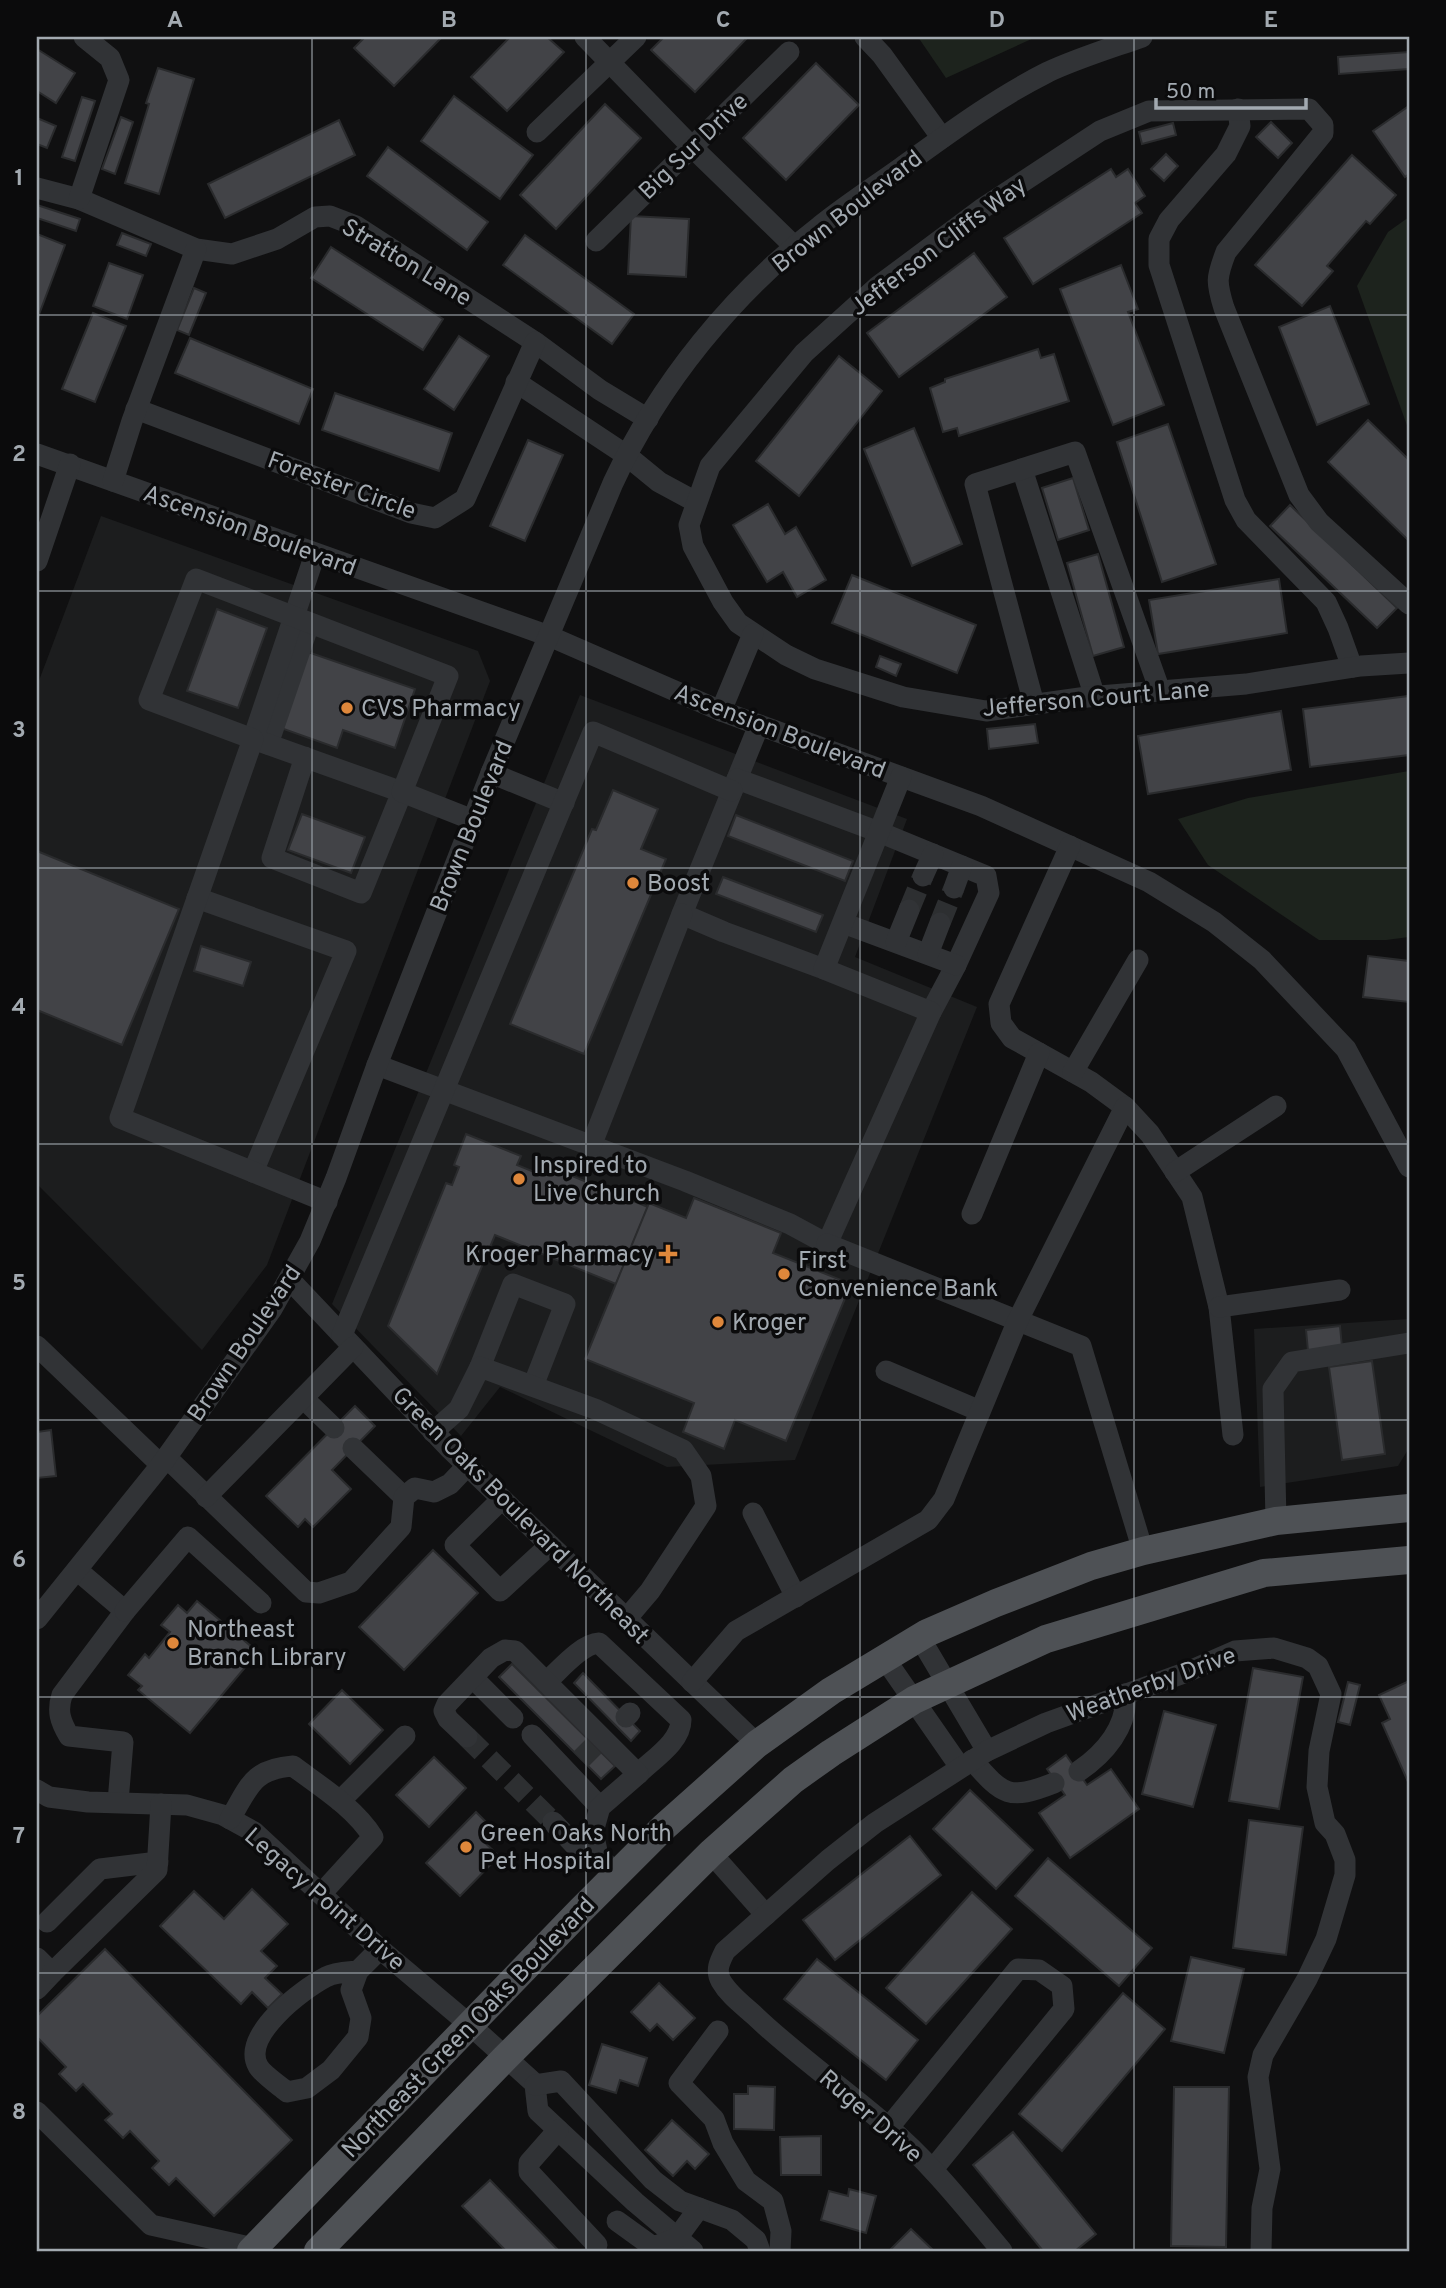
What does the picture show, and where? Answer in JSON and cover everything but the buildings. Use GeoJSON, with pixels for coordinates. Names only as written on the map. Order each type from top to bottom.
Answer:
{"type":"FeatureCollection","features":[{"type":"Feature","properties":{"kind":"main road","name":"Northeast Green Oaks Boulevard"},"geometry":{"type":"LineString","coordinates":[[253,2250],[470,2025],[607,1865],[664,1827],[757,1744],[831,1691],[920,1637],[996,1603],[1091,1566],[1143,1551],[1276,1521],[1409,1507]]}},
{"type":"Feature","properties":{"kind":"main road","name":"Northeast Green Oaks Boulevard"},"geometry":{"type":"LineString","coordinates":[[318,2251],[505,2058],[711,1853],[793,1780],[914,1700],[1046,1639],[1264,1573],[1409,1560]]}},
{"type":"Feature","properties":{"kind":"street"},"geometry":{"type":"LineString","coordinates":[[79,200],[120,80],[110,58],[83,37]]}},
{"type":"Feature","properties":{"kind":"street"},"geometry":{"type":"LineString","coordinates":[[585,37],[692,147],[795,247]]}},
{"type":"Feature","properties":{"kind":"street"},"geometry":{"type":"LineString","coordinates":[[537,132],[636,37]]}},
{"type":"Feature","properties":{"kind":"street"},"geometry":{"type":"LineString","coordinates":[[865,37],[882,55],[942,138]]}},
{"type":"Feature","properties":{"kind":"street","name":"Brown Boulevard"},"geometry":{"type":"LineString","coordinates":[[37,1619],[163,1461],[290,1280],[327,1202],[377,1065],[491,773],[626,455],[675,376],[748,291],[820,225],[1002,98],[1050,71],[1142,37]]}},
{"type":"Feature","properties":{"kind":"street","name":"Big Sur Drive"},"geometry":{"type":"LineString","coordinates":[[596,241],[789,52]]}},
{"type":"Feature","properties":{"kind":"street"},"geometry":{"type":"LineString","coordinates":[[1238,108],[1240,126],[1226,154],[1170,220],[1159,239],[1159,265],[1235,500],[1246,520],[1325,602],[1352,667]]}},
{"type":"Feature","properties":{"kind":"street","name":"Jefferson Cliffs Way"},"geometry":{"type":"LineString","coordinates":[[753,634],[738,623],[723,602],[693,546],[689,525],[710,466],[804,353],[877,287],[983,208],[1100,131],[1149,111],[1310,109],[1320,119],[1323,134],[1226,252],[1218,274],[1217,286],[1299,495],[1319,522],[1409,604]]}},
{"type":"Feature","properties":{"kind":"street","name":"Stratton Lane"},"geometry":{"type":"LineString","coordinates":[[37,188],[79,200],[197,249],[232,254],[277,239],[307,220],[330,216],[356,226],[535,342],[600,390],[648,419]]}},
{"type":"Feature","properties":{"kind":"street"},"geometry":{"type":"LineString","coordinates":[[113,481],[134,415],[197,249]]}},
{"type":"Feature","properties":{"kind":"street"},"geometry":{"type":"LineString","coordinates":[[535,342],[516,382],[626,455],[659,482],[696,502]]}},
{"type":"Feature","properties":{"kind":"street","name":"Forester Circle"},"geometry":{"type":"LineString","coordinates":[[134,415],[411,513],[435,518],[464,499],[516,382]]}},
{"type":"Feature","properties":{"kind":"street"},"geometry":{"type":"LineString","coordinates":[[1034,704],[975,484],[1075,452],[1160,691]]}},
{"type":"Feature","properties":{"kind":"street","name":"Ascension Boulevard"},"geometry":{"type":"LineString","coordinates":[[37,454],[549,636],[721,711],[981,806],[1149,882],[1214,922],[1262,960],[1346,1049],[1401,1131],[1409,1167]]}},
{"type":"Feature","properties":{"kind":"street"},"geometry":{"type":"LineString","coordinates":[[37,561],[70,464]]}},
{"type":"Feature","properties":{"kind":"street"},"geometry":{"type":"LineString","coordinates":[[1022,469],[1095,697]]}},
{"type":"Feature","properties":{"kind":"street"},"geometry":{"type":"LineString","coordinates":[[316,554],[301,622],[260,741],[197,898],[120,1118],[327,1202]]}},
{"type":"Feature","properties":{"kind":"street"},"geometry":{"type":"LineString","coordinates":[[305,757],[272,858],[361,893],[402,792],[448,676],[301,622],[196,579],[149,700],[402,792],[473,820]]}},
{"type":"Feature","properties":{"kind":"street"},"geometry":{"type":"LineString","coordinates":[[721,711],[753,634]]}},
{"type":"Feature","properties":{"kind":"street","name":"Jefferson Court Lane"},"geometry":{"type":"LineString","coordinates":[[753,634],[786,655],[821,672],[903,698],[986,711],[1095,697],[1246,684],[1352,667],[1409,663]]}},
{"type":"Feature","properties":{"kind":"street"},"geometry":{"type":"LineString","coordinates":[[591,1146],[759,725]]}},
{"type":"Feature","properties":{"kind":"street"},"geometry":{"type":"LineString","coordinates":[[206,1497],[303,1398],[347,1341],[444,1091],[593,732],[735,785],[879,831],[986,876],[989,894],[931,1012],[827,1244]]}},
{"type":"Feature","properties":{"kind":"street"},"geometry":{"type":"LineString","coordinates":[[491,773],[564,803]]}},
{"type":"Feature","properties":{"kind":"street"},"geometry":{"type":"LineString","coordinates":[[824,969],[901,777]]}},
{"type":"Feature","properties":{"kind":"street"},"geometry":{"type":"LineString","coordinates":[[1070,846],[999,1004],[1001,1023],[1012,1038],[1073,1072],[1125,1107],[1150,1135],[1192,1197],[1219,1307],[1233,1435]]}},
{"type":"Feature","properties":{"kind":"street"},"geometry":{"type":"LineString","coordinates":[[923,876],[933,854]]}},
{"type":"Feature","properties":{"kind":"street"},"geometry":{"type":"LineString","coordinates":[[954,888],[962,866]]}},
{"type":"Feature","properties":{"kind":"street"},"geometry":{"type":"LineString","coordinates":[[197,898],[346,951],[253,1172]]}},
{"type":"Feature","properties":{"kind":"street"},"geometry":{"type":"LineString","coordinates":[[896,942],[909,910]]}},
{"type":"Feature","properties":{"kind":"street"},"geometry":{"type":"LineString","coordinates":[[682,914],[931,1012]]}},
{"type":"Feature","properties":{"kind":"street"},"geometry":{"type":"LineString","coordinates":[[843,923],[956,965]]}},
{"type":"Feature","properties":{"kind":"street"},"geometry":{"type":"LineString","coordinates":[[928,954],[940,923]]}},
{"type":"Feature","properties":{"kind":"street"},"geometry":{"type":"LineString","coordinates":[[1073,1072],[1138,960]]}},
{"type":"Feature","properties":{"kind":"street"},"geometry":{"type":"LineString","coordinates":[[972,1214],[1039,1053]]}},
{"type":"Feature","properties":{"kind":"street"},"geometry":{"type":"LineString","coordinates":[[377,1065],[685,1181],[790,1224],[827,1244],[1081,1346],[1143,1551]]}},
{"type":"Feature","properties":{"kind":"street"},"geometry":{"type":"LineString","coordinates":[[1175,1172],[1276,1106]]}},
{"type":"Feature","properties":{"kind":"street"},"geometry":{"type":"LineString","coordinates":[[692,1682],[736,1631],[928,1520],[944,1499],[1018,1320],[1125,1107]]}},
{"type":"Feature","properties":{"kind":"street","name":"Green Oaks Boulevard Northeast"},"geometry":{"type":"LineString","coordinates":[[290,1280],[467,1466],[757,1744]]}},
{"type":"Feature","properties":{"kind":"street"},"geometry":{"type":"LineString","coordinates":[[433,1432],[459,1409],[480,1367],[513,1284],[565,1304],[533,1386]]}},
{"type":"Feature","properties":{"kind":"street"},"geometry":{"type":"LineString","coordinates":[[1219,1307],[1340,1290]]}},
{"type":"Feature","properties":{"kind":"street"},"geometry":{"type":"LineString","coordinates":[[1276,1521],[1273,1389],[1292,1362],[1409,1343]]}},
{"type":"Feature","properties":{"kind":"street"},"geometry":{"type":"LineString","coordinates":[[37,1346],[206,1497],[306,1592],[319,1593],[351,1582],[401,1527],[404,1497],[415,1488],[435,1492],[450,1484],[467,1466]]}},
{"type":"Feature","properties":{"kind":"street"},"geometry":{"type":"LineString","coordinates":[[480,1367],[595,1409],[683,1450],[701,1476],[706,1506],[650,1591],[626,1618]]}},
{"type":"Feature","properties":{"kind":"street"},"geometry":{"type":"LineString","coordinates":[[886,1371],[980,1410]]}},
{"type":"Feature","properties":{"kind":"street"},"geometry":{"type":"LineString","coordinates":[[303,1398],[334,1428]]}},
{"type":"Feature","properties":{"kind":"street"},"geometry":{"type":"LineString","coordinates":[[353,1448],[404,1497]]}},
{"type":"Feature","properties":{"kind":"street"},"geometry":{"type":"LineString","coordinates":[[502,1499],[455,1545],[500,1591],[550,1545]]}},
{"type":"Feature","properties":{"kind":"street"},"geometry":{"type":"LineString","coordinates":[[753,1513],[796,1597]]}},
{"type":"Feature","properties":{"kind":"street"},"geometry":{"type":"LineString","coordinates":[[118,1802],[122,1742],[69,1736],[61,1723],[58,1709],[62,1695],[125,1611],[188,1537],[261,1603]]}},
{"type":"Feature","properties":{"kind":"street"},"geometry":{"type":"LineString","coordinates":[[77,1570],[125,1611]]}},
{"type":"Feature","properties":{"kind":"street"},"geometry":{"type":"LineString","coordinates":[[920,1637],[947,1684],[973,1759]]}},
{"type":"Feature","properties":{"kind":"street"},"geometry":{"type":"LineString","coordinates":[[546,1682],[584,1648],[592,1643],[599,1643],[612,1730],[600,1807],[593,1832],[607,1865]]}},
{"type":"Feature","properties":{"kind":"street","name":"Weatherby Drive"},"geometry":{"type":"LineString","coordinates":[[729,1991],[720,1979],[718,1970],[725,1951],[828,1860],[875,1823],[973,1759],[1046,1723],[1187,1672],[1235,1651],[1274,1648],[1307,1658],[1318,1665],[1331,1694],[1319,1751],[1317,1787],[1325,1823],[1335,1834],[1345,1860],[1345,1875],[1326,1939],[1307,1979],[1263,2055],[1258,2077],[1270,2169],[1262,2208],[1261,2251]]}},
{"type":"Feature","properties":{"kind":"street"},"geometry":{"type":"LineString","coordinates":[[467,1737],[448,1719],[444,1711],[447,1704],[491,1658],[505,1650],[515,1651],[546,1682],[612,1730],[638,1774]]}},
{"type":"Feature","properties":{"kind":"street"},"geometry":{"type":"LineString","coordinates":[[612,1730],[664,1657]]}},
{"type":"Feature","properties":{"kind":"street"},"geometry":{"type":"LineString","coordinates":[[885,1659],[914,1700],[973,1759],[993,1784],[1008,1794],[1030,1793],[1054,1783]]}},
{"type":"Feature","properties":{"kind":"street"},"geometry":{"type":"LineString","coordinates":[[473,1678],[513,1718]]}},
{"type":"Feature","properties":{"kind":"street"},"geometry":{"type":"LineString","coordinates":[[1079,1770],[1091,1763],[1107,1746],[1121,1725],[1127,1708],[1125,1694]]}},
{"type":"Feature","properties":{"kind":"street"},"geometry":{"type":"LineString","coordinates":[[532,1735],[612,1730],[681,1720],[677,1737],[600,1807]]}},
{"type":"Feature","properties":{"kind":"street"},"geometry":{"type":"LineString","coordinates":[[340,1801],[405,1736]]}},
{"type":"Feature","properties":{"kind":"street"},"geometry":{"type":"LineString","coordinates":[[230,1819],[254,1779],[274,1767],[293,1766],[340,1801],[367,1828],[373,1838],[321,1894]]}},
{"type":"Feature","properties":{"kind":"street","name":"Legacy Point Drive"},"geometry":{"type":"LineString","coordinates":[[37,1790],[50,1797],[88,1802],[187,1805],[223,1815],[254,1832],[535,2085]]}},
{"type":"Feature","properties":{"kind":"street"},"geometry":{"type":"LineString","coordinates":[[37,1989],[157,1870],[161,1804]]}},
{"type":"Feature","properties":{"kind":"street"},"geometry":{"type":"LineString","coordinates":[[552,1822],[586,1857],[607,1865]]}},
{"type":"Feature","properties":{"kind":"street"},"geometry":{"type":"LineString","coordinates":[[711,1853],[765,1915]]}},
{"type":"Feature","properties":{"kind":"street"},"geometry":{"type":"LineString","coordinates":[[47,1922],[100,1869],[158,1862]]}},
{"type":"Feature","properties":{"kind":"street"},"geometry":{"type":"LineString","coordinates":[[358,1971],[329,1975],[298,1994],[271,2021],[255,2048],[258,2067],[287,2092],[307,2088],[331,2070],[358,2037],[361,2018],[351,1990],[358,1971],[380,1948]]}},
{"type":"Feature","properties":{"kind":"street"},"geometry":{"type":"LineString","coordinates":[[37,1958],[52,1973]]}},
{"type":"Feature","properties":{"kind":"street"},"geometry":{"type":"LineString","coordinates":[[889,2127],[1018,1969],[1040,1970],[1062,1986],[1064,2009],[933,2169]]}},
{"type":"Feature","properties":{"kind":"street","name":"Ruger Drive"},"geometry":{"type":"LineString","coordinates":[[729,1991],[788,2048],[889,2127],[933,2169],[1002,2251]]}},
{"type":"Feature","properties":{"kind":"street"},"geometry":{"type":"LineString","coordinates":[[718,2031],[678,2083],[714,2119],[723,2143],[746,2181],[773,2201],[781,2231],[780,2251]]}},
{"type":"Feature","properties":{"kind":"street"},"geometry":{"type":"LineString","coordinates":[[685,2245],[538,2111],[535,2085],[561,2081],[653,2180],[680,2201],[732,2220],[756,2240],[760,2251]]}},
{"type":"Feature","properties":{"kind":"street"},"geometry":{"type":"LineString","coordinates":[[37,2112],[151,2225],[253,2250]]}},
{"type":"Feature","properties":{"kind":"street"},"geometry":{"type":"LineString","coordinates":[[558,2130],[530,2162],[529,2172],[594,2248],[653,2180]]}},
{"type":"Feature","properties":{"kind":"street"},"geometry":{"type":"LineString","coordinates":[[685,2245],[699,2208]]}},
{"type":"Feature","properties":{"kind":"street"},"geometry":{"type":"LineString","coordinates":[[617,2221],[653,2247],[685,2245]]}},
{"type":"Feature","properties":{"kind":"shaded area"},"geometry":{"type":"Polygon","coordinates":[[[918,37],[1036,37],[946,78],[918,37]]]}},
{"type":"Feature","properties":{"kind":"shaded area"},"geometry":{"type":"Polygon","coordinates":[[[1409,217],[1409,431],[1357,286],[1388,232],[1409,217]]]}},
{"type":"Feature","properties":{"kind":"shaded area"},"geometry":{"type":"Polygon","coordinates":[[[101,516],[478,651],[490,681],[267,1265],[202,1350],[37,1184],[37,686],[101,516]]]}},
{"type":"Feature","properties":{"kind":"shaded area"},"geometry":{"type":"Polygon","coordinates":[[[580,695],[907,819],[855,957],[977,1007],[795,1460],[667,1467],[500,1387],[461,1436],[332,1304],[580,695]]]}},
{"type":"Feature","properties":{"kind":"shaded area"},"geometry":{"type":"Polygon","coordinates":[[[1409,771],[1409,937],[1386,940],[1319,940],[1208,865],[1178,819],[1248,798],[1409,771]]]}},
{"type":"Feature","properties":{"kind":"shaded area"},"geometry":{"type":"Polygon","coordinates":[[[1409,1319],[1409,1448],[1398,1466],[1260,1487],[1254,1329],[1409,1319]]]}},
{"type":"Feature","properties":{"kind":"tunnel"},"geometry":{"type":"LineString","coordinates":[[909,910],[923,876]]}},
{"type":"Feature","properties":{"kind":"tunnel"},"geometry":{"type":"LineString","coordinates":[[940,923],[954,888]]}},
{"type":"Feature","properties":{"kind":"tunnel"},"geometry":{"type":"LineString","coordinates":[[467,1737],[553,1822]]}},
{"type":"Feature","properties":{"kind":"tunnel"},"geometry":{"type":"LineString","coordinates":[[581,1759],[594,1746]]}},
{"type":"Feature","properties":{"kind":"place","name":"CVS Pharmacy"},"geometry":{"type":"Point","coordinates":[347,708]}},
{"type":"Feature","properties":{"kind":"place","name":"Boost"},"geometry":{"type":"Point","coordinates":[633,883]}},
{"type":"Feature","properties":{"kind":"place","name":"Inspired to Live Church"},"geometry":{"type":"Point","coordinates":[519,1179]}},
{"type":"Feature","properties":{"kind":"place","name":"Kroger Pharmacy"},"geometry":{"type":"Point","coordinates":[668,1254]}},
{"type":"Feature","properties":{"kind":"place","name":"First Convenience Bank"},"geometry":{"type":"Point","coordinates":[784,1274]}},
{"type":"Feature","properties":{"kind":"place","name":"Kroger"},"geometry":{"type":"Point","coordinates":[718,1322]}},
{"type":"Feature","properties":{"kind":"place","name":"Northeast Branch Library"},"geometry":{"type":"Point","coordinates":[173,1643]}},
{"type":"Feature","properties":{"kind":"place","name":"Green Oaks North Pet Hospital"},"geometry":{"type":"Point","coordinates":[466,1847]}}]}
